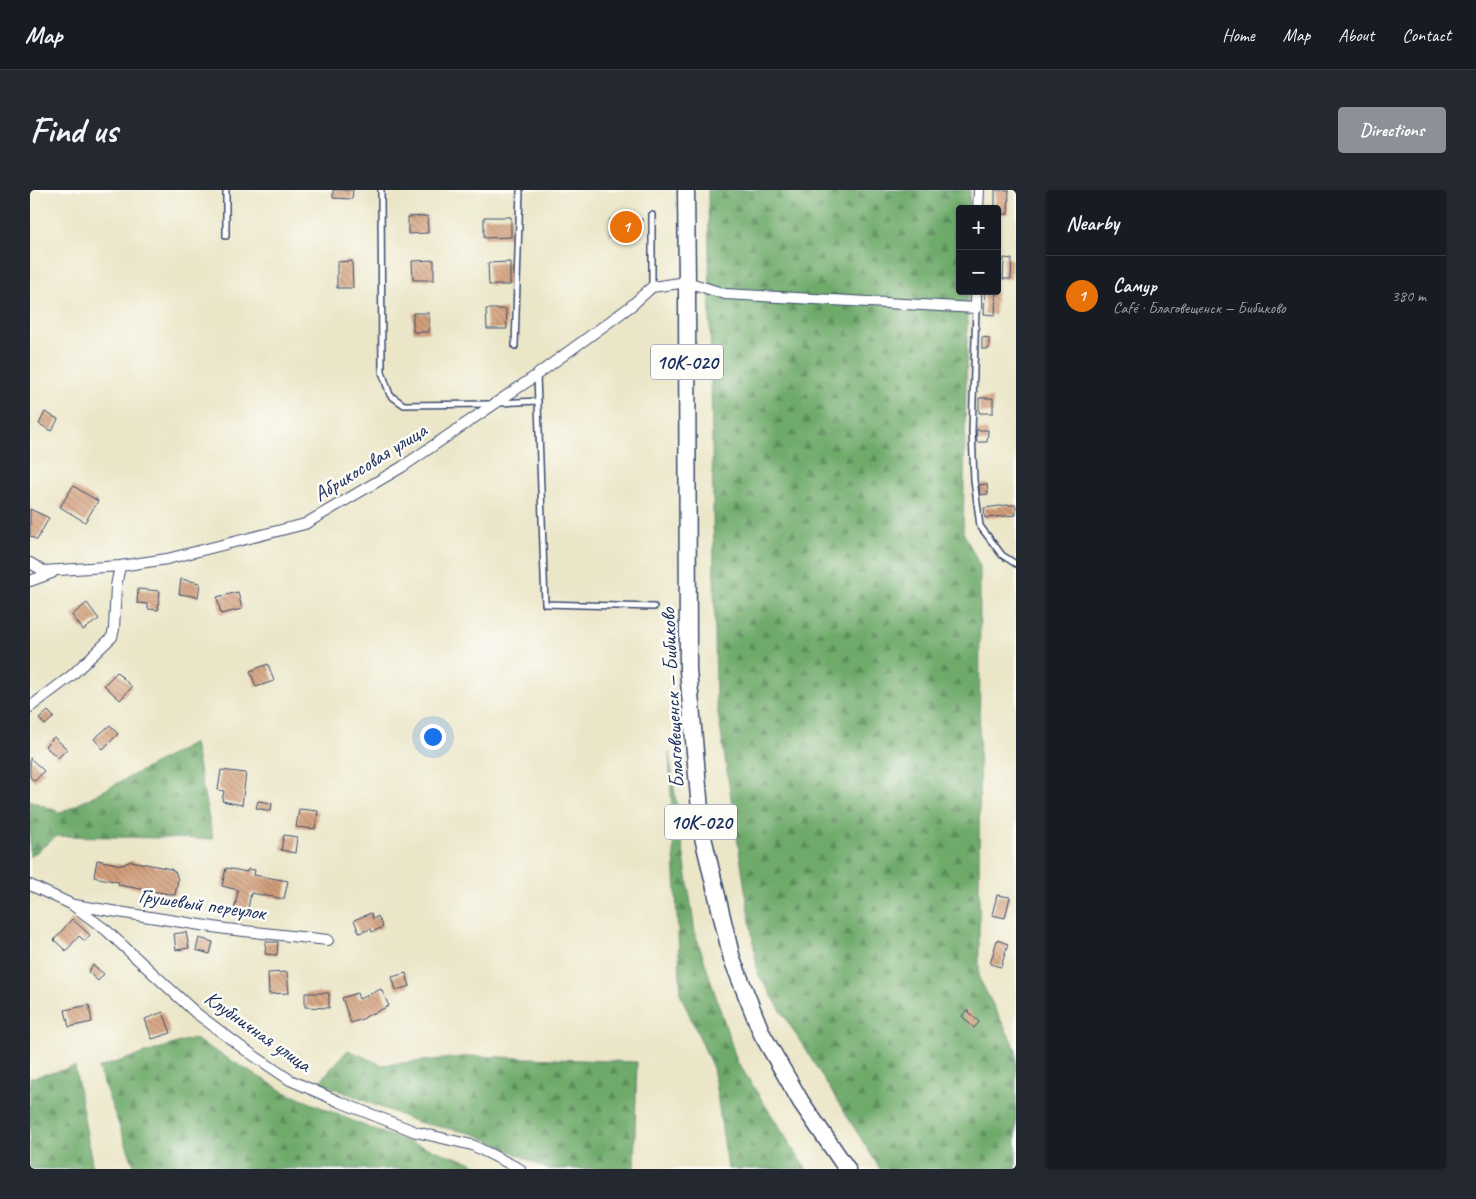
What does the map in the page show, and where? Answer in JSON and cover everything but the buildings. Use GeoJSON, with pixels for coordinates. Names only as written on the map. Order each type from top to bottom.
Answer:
{"type":"FeatureCollection","features":[{"type":"Feature","properties":{"kind":"main road","name":"Благовещенск — Бибиково"},"geometry":{"type":"LineString","coordinates":[[686,190],[688,670],[702,833],[732,959],[762,1034],[802,1102],[847,1169]]}},
{"type":"Feature","properties":{"kind":"street"},"geometry":{"type":"LineString","coordinates":[[978,205],[979,190]]}},
{"type":"Feature","properties":{"kind":"street"},"geometry":{"type":"LineString","coordinates":[[652,287],[687,282],[725,294],[976,308],[976,295]]}},
{"type":"Feature","properties":{"kind":"street","name":"Абрикосовая улица"},"geometry":{"type":"LineString","coordinates":[[30,563],[44,571],[120,566],[167,559],[305,524],[402,467],[496,404],[631,306],[652,287]]}},
{"type":"Feature","properties":{"kind":"street"},"geometry":{"type":"LineString","coordinates":[[30,707],[71,676],[112,638],[116,586],[120,566]]}},
{"type":"Feature","properties":{"kind":"street"},"geometry":{"type":"LineString","coordinates":[[30,581],[60,570]]}},
{"type":"Feature","properties":{"kind":"street","name":"Клубничная улица"},"geometry":{"type":"LineString","coordinates":[[30,885],[71,904],[106,930],[196,1013],[290,1080],[416,1132],[472,1145],[520,1169]]}},
{"type":"Feature","properties":{"kind":"street","name":"Грушевый переулок"},"geometry":{"type":"LineString","coordinates":[[71,904],[226,929],[328,940]]}},
{"type":"Feature","properties":{"kind":"lane"},"geometry":{"type":"LineString","coordinates":[[226,190],[226,236]]}},
{"type":"Feature","properties":{"kind":"lane"},"geometry":{"type":"LineString","coordinates":[[381,190],[382,372],[390,395],[404,405],[496,404],[538,401]]}},
{"type":"Feature","properties":{"kind":"lane"},"geometry":{"type":"LineString","coordinates":[[515,346],[520,190]]}},
{"type":"Feature","properties":{"kind":"lane"},"geometry":{"type":"LineString","coordinates":[[652,215],[652,287]]}},
{"type":"Feature","properties":{"kind":"lane"},"geometry":{"type":"LineString","coordinates":[[976,308],[972,432],[974,480],[980,526],[1002,555],[1016,564]]}},
{"type":"Feature","properties":{"kind":"lane"},"geometry":{"type":"LineString","coordinates":[[537,375],[545,604],[654,607]]}},
{"type":"Feature","properties":{"kind":"green space"},"geometry":{"type":"Polygon","coordinates":[[[708,190],[970,190],[969,205],[956,205],[956,295],[968,295],[963,532],[980,566],[979,978],[1016,1049],[1016,1169],[880,1169],[758,974],[716,700],[708,190]]]}},
{"type":"Feature","properties":{"kind":"green space"},"geometry":{"type":"Polygon","coordinates":[[[194,743],[213,839],[57,836],[30,857],[30,800],[61,813],[194,743]]]}},
{"type":"Feature","properties":{"kind":"green space"},"geometry":{"type":"Polygon","coordinates":[[[669,752],[695,932],[737,1061],[806,1169],[728,1169],[713,1068],[681,996],[669,752]]]}},
{"type":"Feature","properties":{"kind":"green space"},"geometry":{"type":"Polygon","coordinates":[[[193,1038],[285,1092],[377,1131],[470,1162],[484,1169],[135,1169],[98,1068],[193,1038]]]}},
{"type":"Feature","properties":{"kind":"green space"},"geometry":{"type":"Polygon","coordinates":[[[348,1050],[382,1065],[472,1056],[637,1062],[634,1169],[547,1169],[475,1134],[417,1122],[319,1082],[348,1050]]]}},
{"type":"Feature","properties":{"kind":"green space"},"geometry":{"type":"Polygon","coordinates":[[[75,1067],[93,1169],[30,1169],[30,1078],[75,1067]]]}},
{"type":"Feature","properties":{"kind":"place","name":"Самур"},"geometry":{"type":"Point","coordinates":[626,227]}}]}
